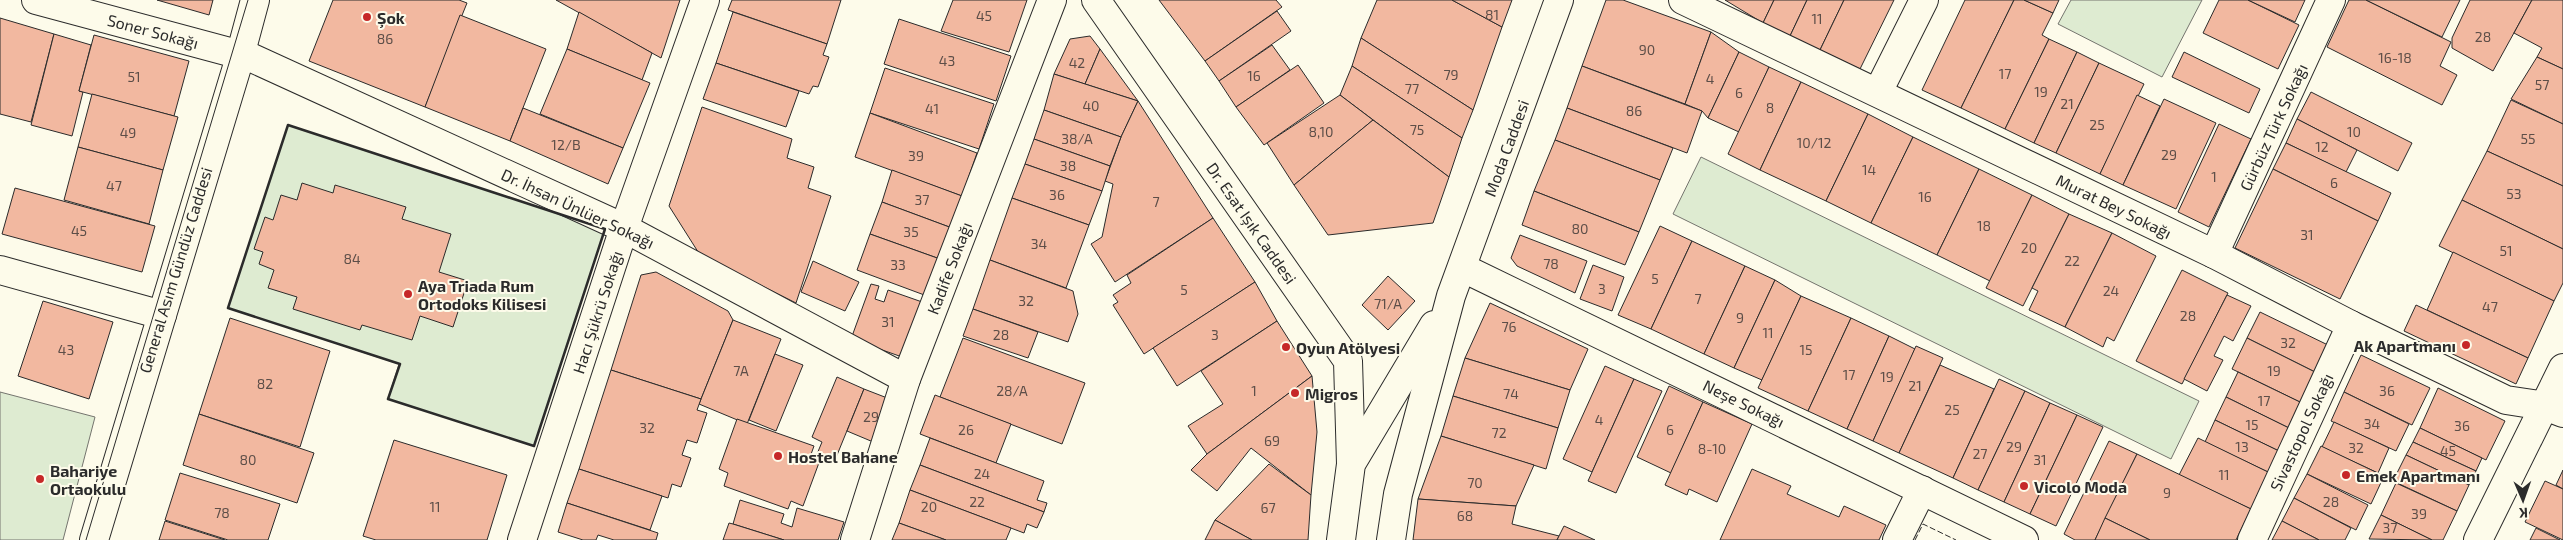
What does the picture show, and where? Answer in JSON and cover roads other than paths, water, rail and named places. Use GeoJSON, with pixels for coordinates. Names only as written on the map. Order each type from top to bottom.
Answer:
{"type":"FeatureCollection","features":[{"type":"Feature","properties":{"kind":"street","name":"Soner Sokağı"},"geometry":{"type":"LineString","coordinates":[[36,0],[241,55]]}},
{"type":"Feature","properties":{"kind":"street","name":"General Asım Gündüz Caddesi"},"geometry":{"type":"LineString","coordinates":[[94,540],[241,55],[255,0]]}},
{"type":"Feature","properties":{"kind":"street","name":"Hacı Şükrü Sokağı"},"geometry":{"type":"LineString","coordinates":[[522,540],[624,228],[705,0]]}},
{"type":"Feature","properties":{"kind":"street","name":"Kadife Sokağı"},"geometry":{"type":"LineString","coordinates":[[855,540],[906,379],[1052,0]]}},
{"type":"Feature","properties":{"kind":"street","name":"Dr. Esat Işık Caddesi"},"geometry":{"type":"LineString","coordinates":[[1096,0],[1348,361],[1351,464]]}},
{"type":"Feature","properties":{"kind":"street","name":"Moda Caddesi"},"geometry":{"type":"LineString","coordinates":[[1341,540],[1351,464],[1451,296],[1463,268],[1559,0]]}},
{"type":"Feature","properties":{"kind":"street","name":"Murat Bey Sokağı"},"geometry":{"type":"LineString","coordinates":[[1683,0],[2214,254],[2351,325],[2506,400],[2554,410]]}},
{"type":"Feature","properties":{"kind":"street"},"geometry":{"type":"LineString","coordinates":[[1878,92],[1924,0]]}},
{"type":"Feature","properties":{"kind":"street","name":"Gürbüz Türk Sokağı"},"geometry":{"type":"LineString","coordinates":[[2214,254],[2331,0]]}},
{"type":"Feature","properties":{"kind":"street","name":"Dr. İhsan Ünlüer Sokağı"},"geometry":{"type":"LineString","coordinates":[[241,55],[252,58],[624,228],[906,379]]}},
{"type":"Feature","properties":{"kind":"street","name":"Neşe Sokağı"},"geometry":{"type":"LineString","coordinates":[[1463,268],[2024,540]]}},
{"type":"Feature","properties":{"kind":"street"},"geometry":{"type":"LineString","coordinates":[[0,270],[162,315]]}},
{"type":"Feature","properties":{"kind":"street","name":"Moda Caddesi"},"geometry":{"type":"LineString","coordinates":[[1391,540],[1398,494],[1451,296]]}},
{"type":"Feature","properties":{"kind":"street","name":"Sivastopol Sokağı"},"geometry":{"type":"LineString","coordinates":[[2252,540],[2351,325]]}},
{"type":"Feature","properties":{"kind":"street"},"geometry":{"type":"LineString","coordinates":[[2478,540],[2554,410],[2563,368]]}},
{"type":"Feature","properties":{"kind":"street"},"geometry":{"type":"LineString","coordinates":[[1897,540],[1922,490]]}},
{"type":"Feature","properties":{"kind":"tram line"},"geometry":{"type":"LineString","coordinates":[[86,540],[248,0]]}},
{"type":"Feature","properties":{"kind":"place","name":"Şok"},"geometry":{"type":"Point","coordinates":[367,17]}},
{"type":"Feature","properties":{"kind":"place","name":"Aya Triada Rum Ortodoks Kilisesi"},"geometry":{"type":"Point","coordinates":[408,294]}},
{"type":"Feature","properties":{"kind":"place","name":"Ak Apartmanı"},"geometry":{"type":"Point","coordinates":[2466,345]}},
{"type":"Feature","properties":{"kind":"place","name":"Oyun Atölyesi"},"geometry":{"type":"Point","coordinates":[1286,347]}},
{"type":"Feature","properties":{"kind":"place","name":"Migros"},"geometry":{"type":"Point","coordinates":[1295,393]}},
{"type":"Feature","properties":{"kind":"place","name":"Hostel Bahane"},"geometry":{"type":"Point","coordinates":[778,456]}},
{"type":"Feature","properties":{"kind":"place","name":"Emek Apartmanı"},"geometry":{"type":"Point","coordinates":[2346,475]}},
{"type":"Feature","properties":{"kind":"place","name":"Bahariye Ortaokulu"},"geometry":{"type":"Point","coordinates":[40,479]}},
{"type":"Feature","properties":{"kind":"place","name":"Vicolo Moda"},"geometry":{"type":"Point","coordinates":[2024,486]}}]}
